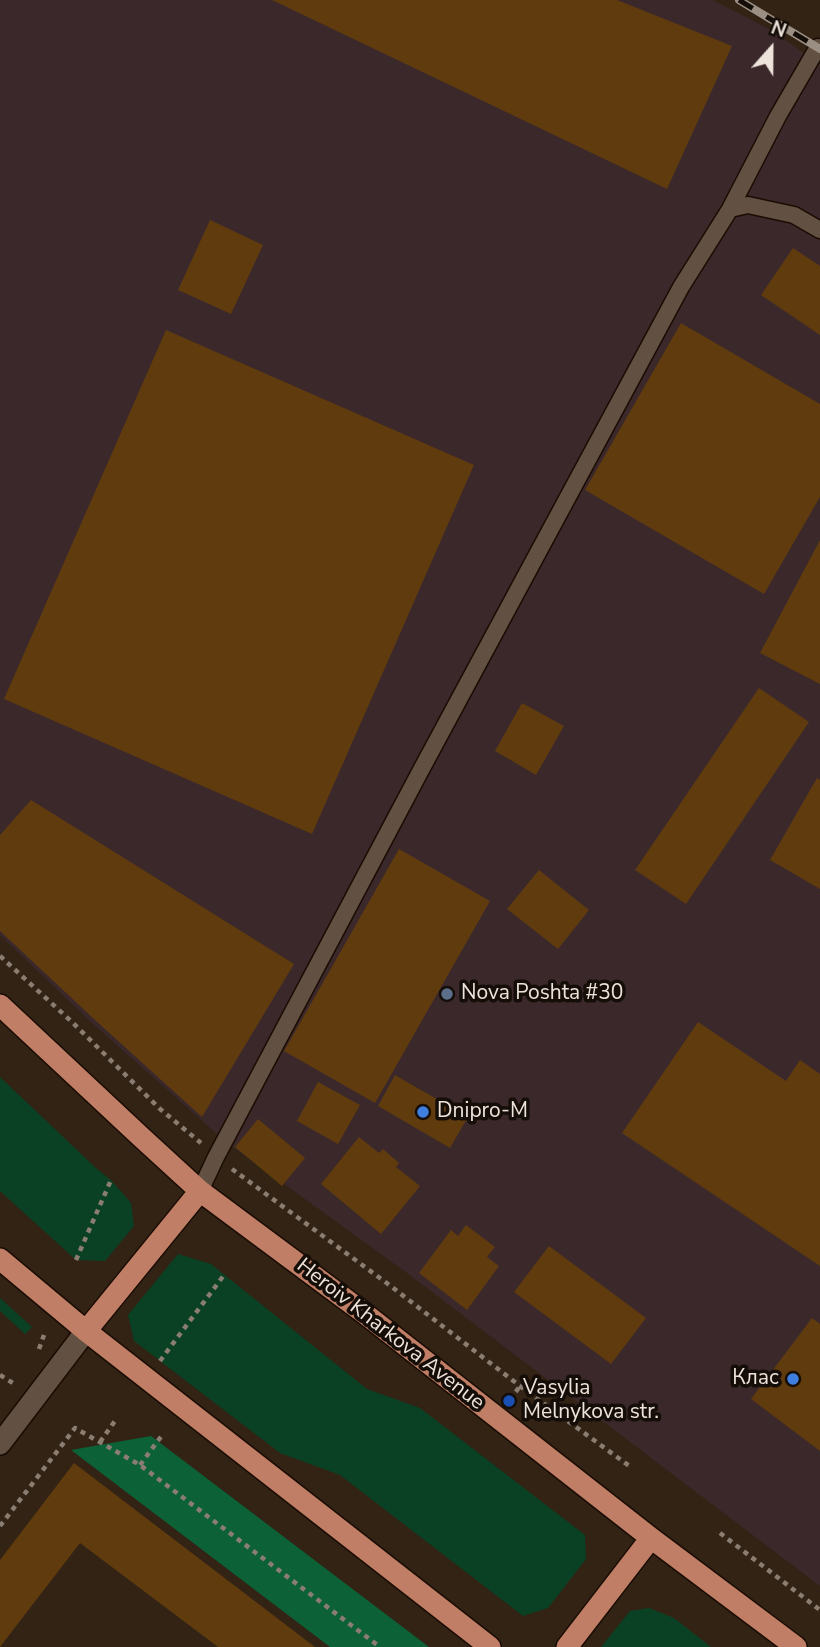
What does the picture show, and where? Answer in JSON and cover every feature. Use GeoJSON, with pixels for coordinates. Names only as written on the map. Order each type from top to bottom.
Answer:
{"type":"FeatureCollection","features":[{"type":"Feature","properties":{"kind":"main road","name":"Heroiv Kharkova Avenue"},"geometry":{"type":"LineString","coordinates":[[0,1004],[200,1191],[364,1313],[651,1538],[796,1647]]}},
{"type":"Feature","properties":{"kind":"main road"},"geometry":{"type":"LineString","coordinates":[[86,1331],[200,1191]]}},
{"type":"Feature","properties":{"kind":"main road"},"geometry":{"type":"LineString","coordinates":[[0,1259],[86,1331],[490,1647]]}},
{"type":"Feature","properties":{"kind":"main road"},"geometry":{"type":"LineString","coordinates":[[567,1647],[651,1538]]}},
{"type":"Feature","properties":{"kind":"street"},"geometry":{"type":"LineString","coordinates":[[0,1444],[86,1331]]}},
{"type":"Feature","properties":{"kind":"lane"},"geometry":{"type":"LineString","coordinates":[[200,1191],[408,794],[681,287],[730,209],[778,116],[818,47]]}},
{"type":"Feature","properties":{"kind":"lane"},"geometry":{"type":"LineString","coordinates":[[730,209],[748,205],[794,215],[820,230]]}},
{"type":"Feature","properties":{"kind":"path"},"geometry":{"type":"LineString","coordinates":[[0,956],[159,1108],[216,1157],[632,1468]]}},
{"type":"Feature","properties":{"kind":"path"},"geometry":{"type":"LineString","coordinates":[[76,1259],[111,1181]]}},
{"type":"Feature","properties":{"kind":"path"},"geometry":{"type":"LineString","coordinates":[[160,1361],[224,1275]]}},
{"type":"Feature","properties":{"kind":"path"},"geometry":{"type":"LineString","coordinates":[[509,1401],[520,1386]]}},
{"type":"Feature","properties":{"kind":"path"},"geometry":{"type":"LineString","coordinates":[[100,1442],[117,1418]]}},
{"type":"Feature","properties":{"kind":"path"},"geometry":{"type":"LineString","coordinates":[[0,1526],[75,1427],[140,1465],[380,1647]]}},
{"type":"Feature","properties":{"kind":"path"},"geometry":{"type":"LineString","coordinates":[[140,1465],[163,1434]]}},
{"type":"Feature","properties":{"kind":"path"},"geometry":{"type":"LineString","coordinates":[[720,1533],[820,1609]]}},
{"type":"Feature","properties":{"kind":"shaded area"},"geometry":{"type":"Polygon","coordinates":[[[0,0],[713,0],[769,29],[820,64],[820,1586],[407,1273],[225,1141],[91,1022],[0,935],[0,0]]]}},
{"type":"Feature","properties":{"kind":"green space"},"geometry":{"type":"Polygon","coordinates":[[[0,1077],[111,1180],[131,1203],[134,1226],[105,1261],[76,1260],[0,1191],[0,1077]]]}},
{"type":"Feature","properties":{"kind":"green space"},"geometry":{"type":"Polygon","coordinates":[[[178,1254],[211,1264],[367,1389],[420,1408],[585,1535],[586,1559],[548,1608],[523,1616],[340,1475],[280,1453],[134,1341],[128,1315],[178,1254]]]}},
{"type":"Feature","properties":{"kind":"green space"},"geometry":{"type":"Polygon","coordinates":[[[0,1298],[32,1327],[25,1334],[0,1311],[0,1298]]]}},
{"type":"Feature","properties":{"kind":"green space"},"geometry":{"type":"Polygon","coordinates":[[[151,1436],[429,1647],[330,1647],[71,1450],[151,1436]]]}},
{"type":"Feature","properties":{"kind":"green space"},"geometry":{"type":"Polygon","coordinates":[[[649,1608],[674,1618],[711,1647],[601,1647],[630,1611],[649,1608]]]}},
{"type":"Feature","properties":{"kind":"building"},"geometry":{"type":"Polygon","coordinates":[[[272,0],[617,0],[732,46],[667,189],[272,0]]]}},
{"type":"Feature","properties":{"kind":"building"},"geometry":{"type":"Polygon","coordinates":[[[210,220],[263,245],[231,314],[178,290],[210,220]]]}},
{"type":"Feature","properties":{"kind":"building"},"geometry":{"type":"Polygon","coordinates":[[[793,248],[820,266],[820,335],[761,295],[793,248]]]}},
{"type":"Feature","properties":{"kind":"building"},"geometry":{"type":"Polygon","coordinates":[[[681,323],[820,404],[820,497],[764,594],[585,490],[681,323]]]}},
{"type":"Feature","properties":{"kind":"building"},"geometry":{"type":"Polygon","coordinates":[[[166,330],[474,465],[312,834],[4,699],[166,330]]]}},
{"type":"Feature","properties":{"kind":"building"},"geometry":{"type":"Polygon","coordinates":[[[820,540],[820,684],[760,653],[820,540]]]}},
{"type":"Feature","properties":{"kind":"building"},"geometry":{"type":"Polygon","coordinates":[[[759,688],[809,722],[686,904],[635,870],[759,688]]]}},
{"type":"Feature","properties":{"kind":"building"},"geometry":{"type":"Polygon","coordinates":[[[522,703],[564,726],[536,775],[495,751],[522,703]]]}},
{"type":"Feature","properties":{"kind":"building"},"geometry":{"type":"Polygon","coordinates":[[[817,778],[820,780],[820,889],[770,860],[817,778]]]}},
{"type":"Feature","properties":{"kind":"building"},"geometry":{"type":"Polygon","coordinates":[[[31,800],[294,964],[202,1117],[0,931],[0,835],[31,800]]]}},
{"type":"Feature","properties":{"kind":"building"},"geometry":{"type":"Polygon","coordinates":[[[399,849],[490,901],[375,1103],[284,1051],[399,849]]]}},
{"type":"Feature","properties":{"kind":"building"},"geometry":{"type":"Polygon","coordinates":[[[539,870],[589,910],[558,949],[507,909],[539,870]]]}},
{"type":"Feature","properties":{"kind":"building"},"geometry":{"type":"Polygon","coordinates":[[[698,1022],[786,1081],[800,1060],[820,1074],[820,1266],[622,1133],[698,1022]]]}},
{"type":"Feature","properties":{"kind":"building","name":"Dnipro-M"},"geometry":{"type":"Polygon","coordinates":[[[395,1075],[468,1117],[450,1148],[378,1106],[395,1075]]]}},
{"type":"Feature","properties":{"kind":"building"},"geometry":{"type":"Polygon","coordinates":[[[318,1082],[360,1105],[338,1144],[297,1121],[318,1082]]]}},
{"type":"Feature","properties":{"kind":"building"},"geometry":{"type":"Polygon","coordinates":[[[258,1119],[305,1158],[282,1186],[235,1147],[258,1119]]]}},
{"type":"Feature","properties":{"kind":"building"},"geometry":{"type":"Polygon","coordinates":[[[359,1137],[379,1153],[383,1149],[399,1163],[396,1167],[420,1186],[381,1234],[321,1184],[359,1137]]]}},
{"type":"Feature","properties":{"kind":"building"},"geometry":{"type":"Polygon","coordinates":[[[466,1225],[495,1247],[487,1257],[499,1266],[467,1310],[419,1273],[451,1230],[458,1236],[466,1225]]]}},
{"type":"Feature","properties":{"kind":"building"},"geometry":{"type":"Polygon","coordinates":[[[549,1246],[646,1318],[611,1364],[514,1292],[549,1246]]]}},
{"type":"Feature","properties":{"kind":"building","name":"Клас"},"geometry":{"type":"Polygon","coordinates":[[[812,1318],[820,1324],[820,1451],[751,1399],[812,1318]]]}},
{"type":"Feature","properties":{"kind":"building"},"geometry":{"type":"Polygon","coordinates":[[[74,1463],[315,1647],[218,1647],[80,1543],[0,1647],[0,1560],[74,1463]]]}},
{"type":"Feature","properties":{"kind":"railway"},"geometry":{"type":"LineString","coordinates":[[739,0],[820,49]]}},
{"type":"Feature","properties":{"kind":"place","name":"Nova Poshta #30"},"geometry":{"type":"Point","coordinates":[447,994]}},
{"type":"Feature","properties":{"kind":"place","name":"Dnipro-M"},"geometry":{"type":"Point","coordinates":[423,1112]}},
{"type":"Feature","properties":{"kind":"place","name":"Клас"},"geometry":{"type":"Point","coordinates":[793,1379]}},
{"type":"Feature","properties":{"kind":"place","name":"Vasylia Melnykova str."},"geometry":{"type":"Point","coordinates":[509,1401]}}]}
